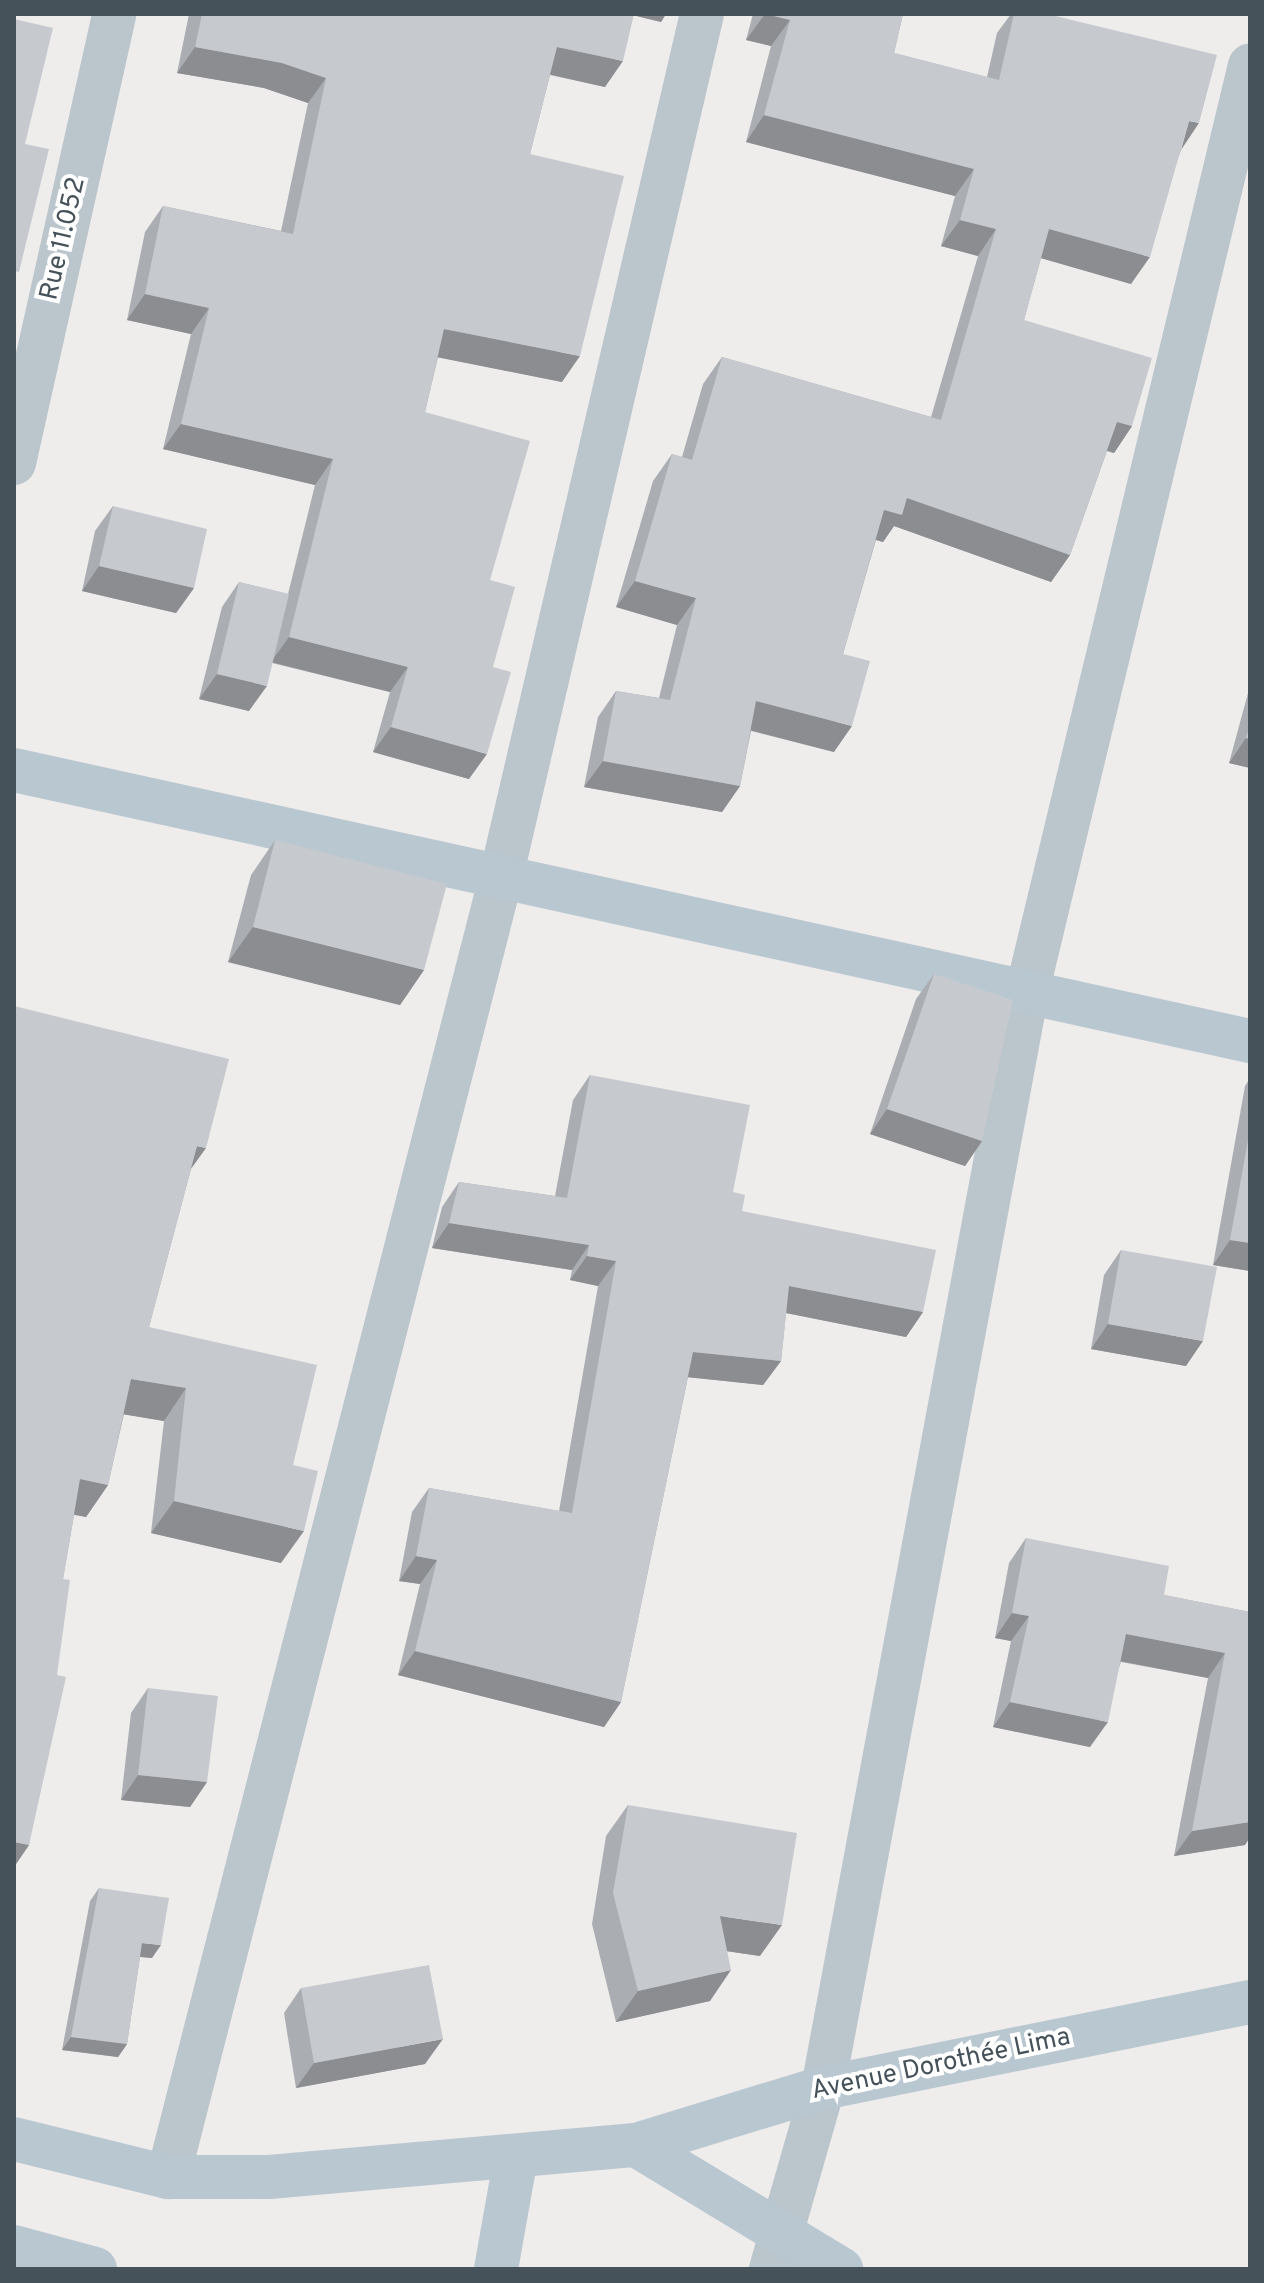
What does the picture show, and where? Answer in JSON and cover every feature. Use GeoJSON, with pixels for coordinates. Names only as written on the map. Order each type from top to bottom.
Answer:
{"type":"FeatureCollection","features":[{"type":"Feature","properties":{"kind":"main road"},"geometry":{"type":"LineString","coordinates":[[14,770],[1250,1041]]}},
{"type":"Feature","properties":{"kind":"main road","name":"Avenue Dorothée Lima"},"geometry":{"type":"LineString","coordinates":[[14,2139],[168,2177],[269,2177],[636,2145],[823,2088],[1250,2002]]}},
{"type":"Feature","properties":{"kind":"main road"},"geometry":{"type":"LineString","coordinates":[[636,2145],[776,2252],[841,2269]]}},
{"type":"Feature","properties":{"kind":"main road"},"geometry":{"type":"LineString","coordinates":[[496,2269],[516,2157]]}},
{"type":"Feature","properties":{"kind":"main road"},"geometry":{"type":"LineString","coordinates":[[14,2247],[95,2269]]}},
{"type":"Feature","properties":{"kind":"street","name":"Rue 11.052"},"geometry":{"type":"LineString","coordinates":[[14,463],[114,14]]}},
{"type":"Feature","properties":{"kind":"street"},"geometry":{"type":"LineString","coordinates":[[168,2177],[501,877],[702,14]]}},
{"type":"Feature","properties":{"kind":"street"},"geometry":{"type":"LineString","coordinates":[[776,2252],[823,2088],[1027,992],[1250,65]]}},
{"type":"Feature","properties":{"kind":"building"},"geometry":{"type":"Polygon","coordinates":[[[202,14],[634,14],[623,61],[557,47],[530,154],[624,176],[580,356],[444,329],[425,412],[530,441],[490,580],[515,587],[493,667],[511,672],[487,754],[391,727],[408,667],[289,637],[333,459],[181,424],[209,308],[145,294],[163,206],[293,234],[326,78],[282,63],[195,47],[202,14]]]}},
{"type":"Feature","properties":{"kind":"building"},"geometry":{"type":"Polygon","coordinates":[[[766,14],[903,14],[894,53],[999,80],[1014,14],[1047,14],[1217,55],[1199,123],[1189,121],[1150,257],[1049,229],[1024,320],[1152,358],[1132,426],[1117,422],[1070,555],[907,498],[902,515],[884,510],[843,654],[870,661],[852,726],[756,701],[740,786],[603,761],[616,691],[670,700],[696,598],[635,581],[672,454],[692,460],[722,357],[941,420],[996,229],[960,220],[974,169],[764,115],[790,20],[766,14]]]}},
{"type":"Feature","properties":{"kind":"building"},"geometry":{"type":"Polygon","coordinates":[[[14,19],[53,28],[25,144],[49,149],[19,272],[14,271],[14,19]]]}},
{"type":"Feature","properties":{"kind":"building"},"geometry":{"type":"Polygon","coordinates":[[[113,506],[207,529],[194,588],[99,566],[113,506]]]}},
{"type":"Feature","properties":{"kind":"building"},"geometry":{"type":"Polygon","coordinates":[[[239,582],[289,594],[267,686],[217,674],[239,582]]]}},
{"type":"Feature","properties":{"kind":"building"},"geometry":{"type":"Polygon","coordinates":[[[275,840],[447,884],[424,970],[253,927],[275,840]]]}},
{"type":"Feature","properties":{"kind":"building"},"geometry":{"type":"Polygon","coordinates":[[[934,974],[1013,1000],[982,1141],[887,1109],[934,974]]]}},
{"type":"Feature","properties":{"kind":"building"},"geometry":{"type":"Polygon","coordinates":[[[14,1006],[229,1059],[206,1148],[197,1146],[149,1327],[317,1365],[293,1465],[318,1471],[304,1531],[174,1501],[186,1388],[131,1379],[108,1485],[80,1479],[63,1579],[70,1580],[57,1675],[66,1677],[29,1845],[14,1842],[14,1006]]]}},
{"type":"Feature","properties":{"kind":"building"},"geometry":{"type":"Polygon","coordinates":[[[590,1075],[750,1105],[733,1192],[745,1195],[742,1211],[936,1250],[923,1312],[789,1286],[781,1361],[693,1352],[621,1702],[415,1651],[437,1560],[416,1556],[429,1488],[572,1513],[616,1261],[587,1256],[589,1245],[449,1223],[459,1182],[567,1198],[590,1075]]]}},
{"type":"Feature","properties":{"kind":"building"},"geometry":{"type":"Polygon","coordinates":[[[1250,1129],[1250,1243],[1230,1240],[1250,1129]]]}},
{"type":"Feature","properties":{"kind":"building"},"geometry":{"type":"Polygon","coordinates":[[[1121,1250],[1217,1267],[1203,1341],[1108,1324],[1121,1250]]]}},
{"type":"Feature","properties":{"kind":"building"},"geometry":{"type":"Polygon","coordinates":[[[1026,1538],[1169,1566],[1164,1595],[1250,1612],[1250,1822],[1192,1831],[1225,1653],[1126,1634],[1108,1722],[1010,1702],[1029,1616],[1012,1613],[1026,1538]]]}},
{"type":"Feature","properties":{"kind":"building"},"geometry":{"type":"Polygon","coordinates":[[[148,1688],[218,1696],[207,1782],[138,1775],[148,1688]]]}},
{"type":"Feature","properties":{"kind":"building"},"geometry":{"type":"Polygon","coordinates":[[[628,1805],[797,1833],[782,1925],[720,1916],[731,1970],[638,1991],[613,1893],[628,1805]]]}},
{"type":"Feature","properties":{"kind":"building"},"geometry":{"type":"Polygon","coordinates":[[[99,1888],[169,1898],[161,1945],[142,1943],[127,2044],[71,2037],[99,1888]]]}},
{"type":"Feature","properties":{"kind":"building"},"geometry":{"type":"Polygon","coordinates":[[[429,1965],[443,2039],[314,2063],[301,1988],[429,1965]]]}}]}
